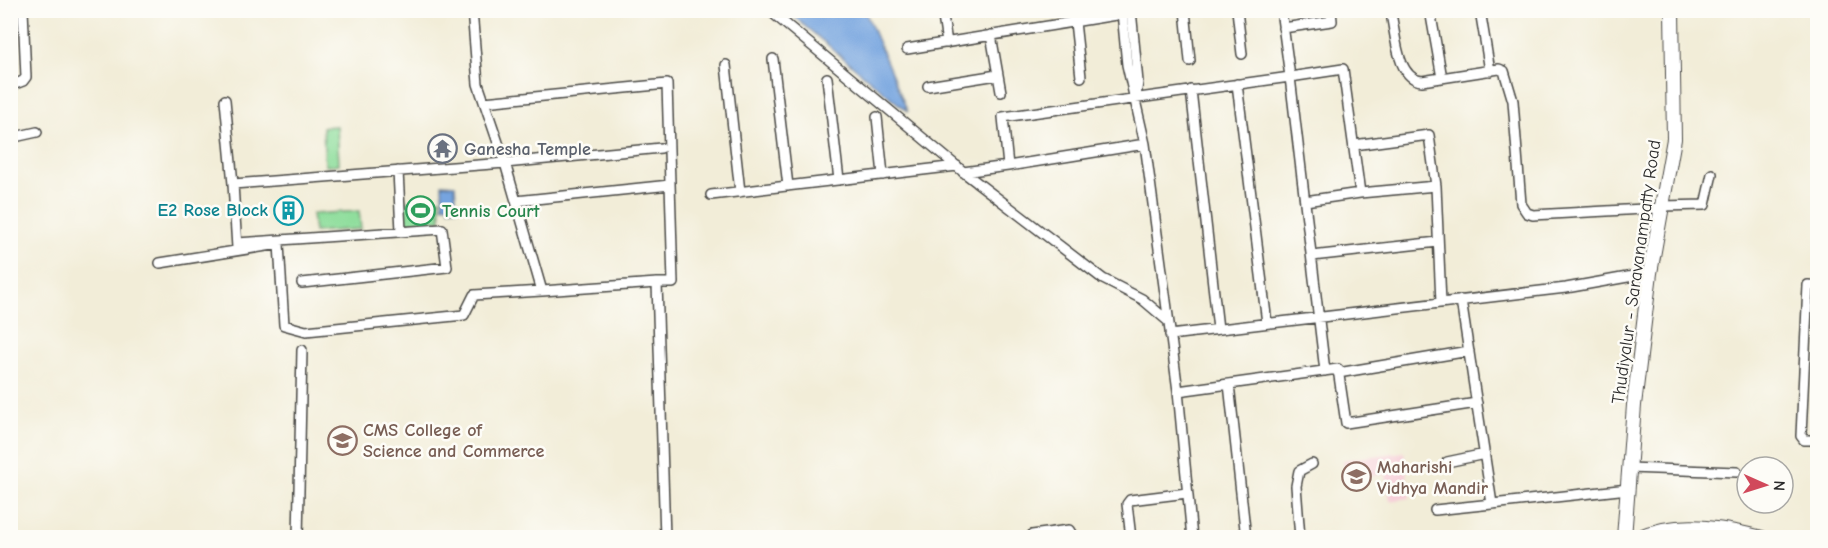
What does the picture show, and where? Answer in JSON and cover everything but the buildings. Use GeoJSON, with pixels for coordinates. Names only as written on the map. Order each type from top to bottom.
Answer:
{"type":"FeatureCollection","features":[{"type":"Feature","properties":{"kind":"main road","name":"Thudiyalur - Saravanampatty Road"},"geometry":{"type":"LineString","coordinates":[[1624,537],[1634,405],[1650,273],[1674,139],[1672,10]]}},
{"type":"Feature","properties":{"kind":"main road"},"geometry":{"type":"LineString","coordinates":[[1638,537],[1683,527],[1726,529],[1762,537]]}},
{"type":"Feature","properties":{"kind":"street"},"geometry":{"type":"LineString","coordinates":[[10,86],[23,81],[26,76],[23,10]]}},
{"type":"Feature","properties":{"kind":"street"},"geometry":{"type":"LineString","coordinates":[[472,10],[478,84],[505,163],[542,291]]}},
{"type":"Feature","properties":{"kind":"street"},"geometry":{"type":"LineString","coordinates":[[769,10],[960,169],[1103,279],[1142,299],[1168,321]]}},
{"type":"Feature","properties":{"kind":"street"},"geometry":{"type":"LineString","coordinates":[[942,10],[947,43]]}},
{"type":"Feature","properties":{"kind":"street"},"geometry":{"type":"LineString","coordinates":[[907,49],[1116,15],[1120,10],[1128,11],[1138,82],[1135,99],[1145,144],[1178,391],[1192,537]]}},
{"type":"Feature","properties":{"kind":"street"},"geometry":{"type":"LineString","coordinates":[[1185,10],[1190,62]]}},
{"type":"Feature","properties":{"kind":"street"},"geometry":{"type":"LineString","coordinates":[[1237,10],[1242,54]]}},
{"type":"Feature","properties":{"kind":"street"},"geometry":{"type":"LineString","coordinates":[[1281,10],[1325,371]]}},
{"type":"Feature","properties":{"kind":"street"},"geometry":{"type":"LineString","coordinates":[[1283,28],[1332,21],[1331,10]]}},
{"type":"Feature","properties":{"kind":"street"},"geometry":{"type":"LineString","coordinates":[[1430,10],[1442,78]]}},
{"type":"Feature","properties":{"kind":"street"},"geometry":{"type":"LineString","coordinates":[[1480,10],[1490,71]]}},
{"type":"Feature","properties":{"kind":"street"},"geometry":{"type":"LineString","coordinates":[[1392,19],[1403,66],[1409,78],[1422,81],[1499,69],[1504,71],[1513,101],[1521,204],[1527,213],[1705,205],[1712,174]]}},
{"type":"Feature","properties":{"kind":"street"},"geometry":{"type":"LineString","coordinates":[[1075,22],[1081,77]]}},
{"type":"Feature","properties":{"kind":"street"},"geometry":{"type":"LineString","coordinates":[[991,35],[1001,92]]}},
{"type":"Feature","properties":{"kind":"street"},"geometry":{"type":"LineString","coordinates":[[773,59],[788,186]]}},
{"type":"Feature","properties":{"kind":"street"},"geometry":{"type":"LineString","coordinates":[[726,65],[740,192]]}},
{"type":"Feature","properties":{"kind":"street"},"geometry":{"type":"LineString","coordinates":[[1008,166],[1004,117],[1343,69],[1360,193]]}},
{"type":"Feature","properties":{"kind":"street"},"geometry":{"type":"LineString","coordinates":[[928,86],[998,75]]}},
{"type":"Feature","properties":{"kind":"street"},"geometry":{"type":"LineString","coordinates":[[827,78],[839,180]]}},
{"type":"Feature","properties":{"kind":"street"},"geometry":{"type":"LineString","coordinates":[[237,247],[279,244],[284,325],[306,331],[464,315],[474,295],[673,283],[667,84],[484,102]]}},
{"type":"Feature","properties":{"kind":"street"},"geometry":{"type":"LineString","coordinates":[[1237,84],[1267,323]]}},
{"type":"Feature","properties":{"kind":"street"},"geometry":{"type":"LineString","coordinates":[[1191,90],[1218,329]]}},
{"type":"Feature","properties":{"kind":"street"},"geometry":{"type":"LineString","coordinates":[[225,100],[237,247]]}},
{"type":"Feature","properties":{"kind":"street"},"geometry":{"type":"LineString","coordinates":[[877,117],[883,175]]}},
{"type":"Feature","properties":{"kind":"street"},"geometry":{"type":"LineString","coordinates":[[10,138],[37,132]]}},
{"type":"Feature","properties":{"kind":"street"},"geometry":{"type":"LineString","coordinates":[[1354,145],[1430,135],[1436,186],[1441,303]]}},
{"type":"Feature","properties":{"kind":"street"},"geometry":{"type":"LineString","coordinates":[[711,195],[883,175],[1008,166],[1145,144]]}},
{"type":"Feature","properties":{"kind":"street"},"geometry":{"type":"LineString","coordinates":[[232,184],[505,163],[661,148]]}},
{"type":"Feature","properties":{"kind":"street"},"geometry":{"type":"LineString","coordinates":[[398,171],[401,231]]}},
{"type":"Feature","properties":{"kind":"street"},"geometry":{"type":"LineString","coordinates":[[516,201],[670,185]]}},
{"type":"Feature","properties":{"kind":"street"},"geometry":{"type":"LineString","coordinates":[[1305,201],[1436,186]]}},
{"type":"Feature","properties":{"kind":"street"},"geometry":{"type":"LineString","coordinates":[[160,263],[237,247],[442,229],[447,267],[302,283]]}},
{"type":"Feature","properties":{"kind":"street"},"geometry":{"type":"LineString","coordinates":[[1312,256],[1438,242]]}},
{"type":"Feature","properties":{"kind":"street"},"geometry":{"type":"LineString","coordinates":[[1170,335],[1566,288],[1650,273]]}},
{"type":"Feature","properties":{"kind":"street"},"geometry":{"type":"LineString","coordinates":[[657,283],[665,537]]}},
{"type":"Feature","properties":{"kind":"street"},"geometry":{"type":"LineString","coordinates":[[1818,286],[1808,285],[1801,436],[1804,440],[1818,440]]}},
{"type":"Feature","properties":{"kind":"street"},"geometry":{"type":"LineString","coordinates":[[1461,300],[1492,504]]}},
{"type":"Feature","properties":{"kind":"street"},"geometry":{"type":"LineString","coordinates":[[1807,321],[1818,322]]}},
{"type":"Feature","properties":{"kind":"street"},"geometry":{"type":"LineString","coordinates":[[298,537],[302,350]]}},
{"type":"Feature","properties":{"kind":"street"},"geometry":{"type":"LineString","coordinates":[[1338,373],[1469,351]]}},
{"type":"Feature","properties":{"kind":"street"},"geometry":{"type":"LineString","coordinates":[[1805,357],[1818,358]]}},
{"type":"Feature","properties":{"kind":"street"},"geometry":{"type":"LineString","coordinates":[[1178,391],[1338,369],[1346,423],[1477,403]]}},
{"type":"Feature","properties":{"kind":"street"},"geometry":{"type":"LineString","coordinates":[[1229,384],[1246,537]]}},
{"type":"Feature","properties":{"kind":"street"},"geometry":{"type":"LineString","coordinates":[[1447,462],[1485,454]]}},
{"type":"Feature","properties":{"kind":"street"},"geometry":{"type":"LineString","coordinates":[[1300,537],[1296,486],[1299,471],[1312,464]]}},
{"type":"Feature","properties":{"kind":"street"},"geometry":{"type":"LineString","coordinates":[[1629,468],[1735,472]]}},
{"type":"Feature","properties":{"kind":"street"},"geometry":{"type":"LineString","coordinates":[[1435,510],[1628,489]]}},
{"type":"Feature","properties":{"kind":"street"},"geometry":{"type":"LineString","coordinates":[[1131,537],[1127,504],[1130,500],[1187,493]]}},
{"type":"Feature","properties":{"kind":"street"},"geometry":{"type":"LineString","coordinates":[[1032,535],[1069,530],[1074,537]]}},
{"type":"Feature","properties":{"kind":"shaded area","name":"Maharishi Vidhya Mandir"},"geometry":{"type":"Polygon","coordinates":[[[1404,452],[1410,498],[1390,501],[1386,474],[1346,480],[1343,460],[1404,452]]]}},
{"type":"Feature","properties":{"kind":"green space"},"geometry":{"type":"Polygon","coordinates":[[[337,126],[339,164],[325,166],[323,127],[337,126]]]}},
{"type":"Feature","properties":{"kind":"green space","name":"Tennis Court"},"geometry":{"type":"Polygon","coordinates":[[[440,199],[441,220],[402,224],[401,202],[440,199]]]}},
{"type":"Feature","properties":{"kind":"green space"},"geometry":{"type":"Polygon","coordinates":[[[359,211],[361,229],[314,232],[312,214],[359,211]]]}},
{"type":"Feature","properties":{"kind":"water"},"geometry":{"type":"Polygon","coordinates":[[[787,11],[865,11],[908,112],[787,11]]]}},
{"type":"Feature","properties":{"kind":"water"},"geometry":{"type":"Polygon","coordinates":[[[442,184],[455,185],[456,200],[461,208],[449,209],[451,205],[443,206],[442,184]]]}},
{"type":"Feature","properties":{"kind":"place","name":"Ganesha Temple"},"geometry":{"type":"Point","coordinates":[443,149]}},
{"type":"Feature","properties":{"kind":"place","name":"E2 Rose Block"},"geometry":{"type":"Point","coordinates":[289,210]}},
{"type":"Feature","properties":{"kind":"place","name":"Tennis Court"},"geometry":{"type":"Point","coordinates":[421,211]}},
{"type":"Feature","properties":{"kind":"place","name":"CMS College of Science and Commerce"},"geometry":{"type":"Point","coordinates":[342,440]}},
{"type":"Feature","properties":{"kind":"place","name":"Maharishi Vidhya Mandir"},"geometry":{"type":"Point","coordinates":[1356,477]}}]}
